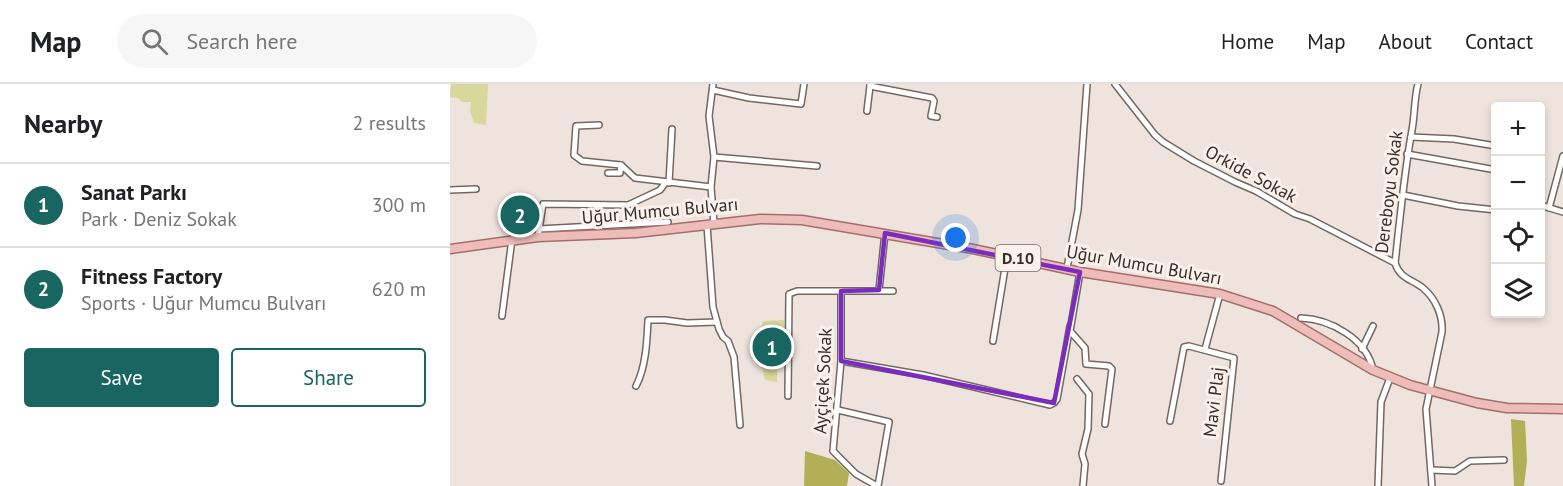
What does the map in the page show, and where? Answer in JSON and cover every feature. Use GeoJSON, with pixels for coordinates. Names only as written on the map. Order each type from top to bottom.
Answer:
{"type":"FeatureCollection","features":[{"type":"Feature","properties":{"kind":"main road","name":"Uğur Mumcu Bulvarı"},"geometry":{"type":"LineString","coordinates":[[450,249],[539,233],[636,233],[782,218],[885,233],[1080,272],[1220,294],[1273,311],[1390,378],[1477,403],[1507,408],[1563,409]]}},
{"type":"Feature","properties":{"kind":"street"},"geometry":{"type":"LineString","coordinates":[[740,425],[734,357],[717,322],[713,307],[710,224],[714,157],[710,116],[713,87],[749,98],[801,104],[804,84]]}},
{"type":"Feature","properties":{"kind":"street"},"geometry":{"type":"LineString","coordinates":[[1067,268],[1078,210],[1087,84]]}},
{"type":"Feature","properties":{"kind":"street","name":"Orkide Sokak"},"geometry":{"type":"LineString","coordinates":[[1115,84],[1155,135],[1175,150],[1234,182],[1256,191],[1295,214],[1310,219],[1395,263]]}},
{"type":"Feature","properties":{"kind":"street","name":"Dereboyu Sokak"},"geometry":{"type":"LineString","coordinates":[[1418,84],[1414,98],[1395,263],[1401,275],[1424,289],[1440,313],[1442,332],[1426,409],[1432,486]]}},
{"type":"Feature","properties":{"kind":"street"},"geometry":{"type":"LineString","coordinates":[[867,111],[870,85],[932,98],[934,101],[931,116],[937,117]]}},
{"type":"Feature","properties":{"kind":"street"},"geometry":{"type":"LineString","coordinates":[[599,125],[576,126],[574,155],[582,161],[621,165],[635,178],[711,187]]}},
{"type":"Feature","properties":{"kind":"street"},"geometry":{"type":"LineString","coordinates":[[668,222],[539,233],[543,204],[628,205],[660,190],[668,182],[672,129]]}},
{"type":"Feature","properties":{"kind":"street"},"geometry":{"type":"LineString","coordinates":[[1411,137],[1454,139],[1491,145]]}},
{"type":"Feature","properties":{"kind":"street"},"geometry":{"type":"LineString","coordinates":[[1407,154],[1491,169]]}},
{"type":"Feature","properties":{"kind":"street"},"geometry":{"type":"LineString","coordinates":[[1549,208],[1563,156]]}},
{"type":"Feature","properties":{"kind":"street"},"geometry":{"type":"LineString","coordinates":[[714,157],[817,166]]}},
{"type":"Feature","properties":{"kind":"street"},"geometry":{"type":"LineString","coordinates":[[608,173],[620,173],[621,165]]}},
{"type":"Feature","properties":{"kind":"street"},"geometry":{"type":"LineString","coordinates":[[450,190],[476,189]]}},
{"type":"Feature","properties":{"kind":"street"},"geometry":{"type":"LineString","coordinates":[[1403,195],[1458,206],[1491,209]]}},
{"type":"Feature","properties":{"kind":"street"},"geometry":{"type":"LineString","coordinates":[[1545,207],[1563,212]]}},
{"type":"Feature","properties":{"kind":"street"},"geometry":{"type":"LineString","coordinates":[[879,291],[885,233]]}},
{"type":"Feature","properties":{"kind":"street"},"geometry":{"type":"LineString","coordinates":[[502,316],[512,239]]}},
{"type":"Feature","properties":{"kind":"street"},"geometry":{"type":"LineString","coordinates":[[993,341],[1007,256]]}},
{"type":"Feature","properties":{"kind":"street"},"geometry":{"type":"LineString","coordinates":[[841,361],[922,375],[1050,405],[1054,404],[1057,399],[1080,272]]}},
{"type":"Feature","properties":{"kind":"street"},"geometry":{"type":"LineString","coordinates":[[788,396],[789,294],[796,291],[893,291]]}},
{"type":"Feature","properties":{"kind":"street","name":"Ayçiçek Sokak"},"geometry":{"type":"LineString","coordinates":[[841,291],[841,361],[833,451],[856,474],[877,486]]}},
{"type":"Feature","properties":{"kind":"street"},"geometry":{"type":"LineString","coordinates":[[1170,421],[1183,349],[1189,346],[1205,349],[1220,294]]}},
{"type":"Feature","properties":{"kind":"street"},"geometry":{"type":"LineString","coordinates":[[1301,318],[1337,327],[1350,336],[1371,361],[1373,370]]}},
{"type":"Feature","properties":{"kind":"street"},"geometry":{"type":"LineString","coordinates":[[636,386],[642,375],[647,346],[648,320],[687,323],[717,322]]}},
{"type":"Feature","properties":{"kind":"street"},"geometry":{"type":"LineString","coordinates":[[1316,320],[1316,336]]}},
{"type":"Feature","properties":{"kind":"street"},"geometry":{"type":"LineString","coordinates":[[1070,326],[1071,335],[1084,348],[1086,364],[1109,366],[1112,369],[1106,424]]}},
{"type":"Feature","properties":{"kind":"street"},"geometry":{"type":"LineString","coordinates":[[1362,349],[1373,326]]}},
{"type":"Feature","properties":{"kind":"street","name":"Mavi Plaj"},"geometry":{"type":"LineString","coordinates":[[1205,349],[1234,358],[1221,481]]}},
{"type":"Feature","properties":{"kind":"street"},"geometry":{"type":"LineString","coordinates":[[1378,486],[1382,402],[1390,378]]}},
{"type":"Feature","properties":{"kind":"street"},"geometry":{"type":"LineString","coordinates":[[1077,380],[1089,394],[1088,429],[1082,454],[1085,464],[1083,486]]}},
{"type":"Feature","properties":{"kind":"street"},"geometry":{"type":"LineString","coordinates":[[838,410],[889,423],[877,486]]}},
{"type":"Feature","properties":{"kind":"street"},"geometry":{"type":"LineString","coordinates":[[1431,470],[1455,471],[1470,461],[1504,459]]}},
{"type":"Feature","properties":{"kind":"highlighted area"},"geometry":{"type":"Polygon","coordinates":[[[885,233],[1080,272],[1054,403],[841,361],[841,291],[879,290],[885,233]]]}},
{"type":"Feature","properties":{"kind":"shaded area"},"geometry":{"type":"Polygon","coordinates":[[[451,84],[488,84],[486,125],[474,123],[470,111],[471,102],[462,102],[458,98],[450,97],[451,84]]]}},
{"type":"Feature","properties":{"kind":"shaded area"},"geometry":{"type":"Polygon","coordinates":[[[784,320],[784,361],[777,361],[777,382],[765,380],[760,350],[763,321],[784,320]]]}},
{"type":"Feature","properties":{"kind":"shaded area"},"geometry":{"type":"Polygon","coordinates":[[[1511,419],[1525,421],[1527,461],[1524,486],[1514,486],[1511,419]]]}},
{"type":"Feature","properties":{"kind":"shaded area"},"geometry":{"type":"Polygon","coordinates":[[[805,451],[835,460],[849,473],[847,486],[804,486],[805,451]]]}},
{"type":"Feature","properties":{"kind":"place","name":"Fitness Factory"},"geometry":{"type":"Point","coordinates":[520,215]}},
{"type":"Feature","properties":{"kind":"place","name":"Sanat Parkı"},"geometry":{"type":"Point","coordinates":[772,347]}}]}
